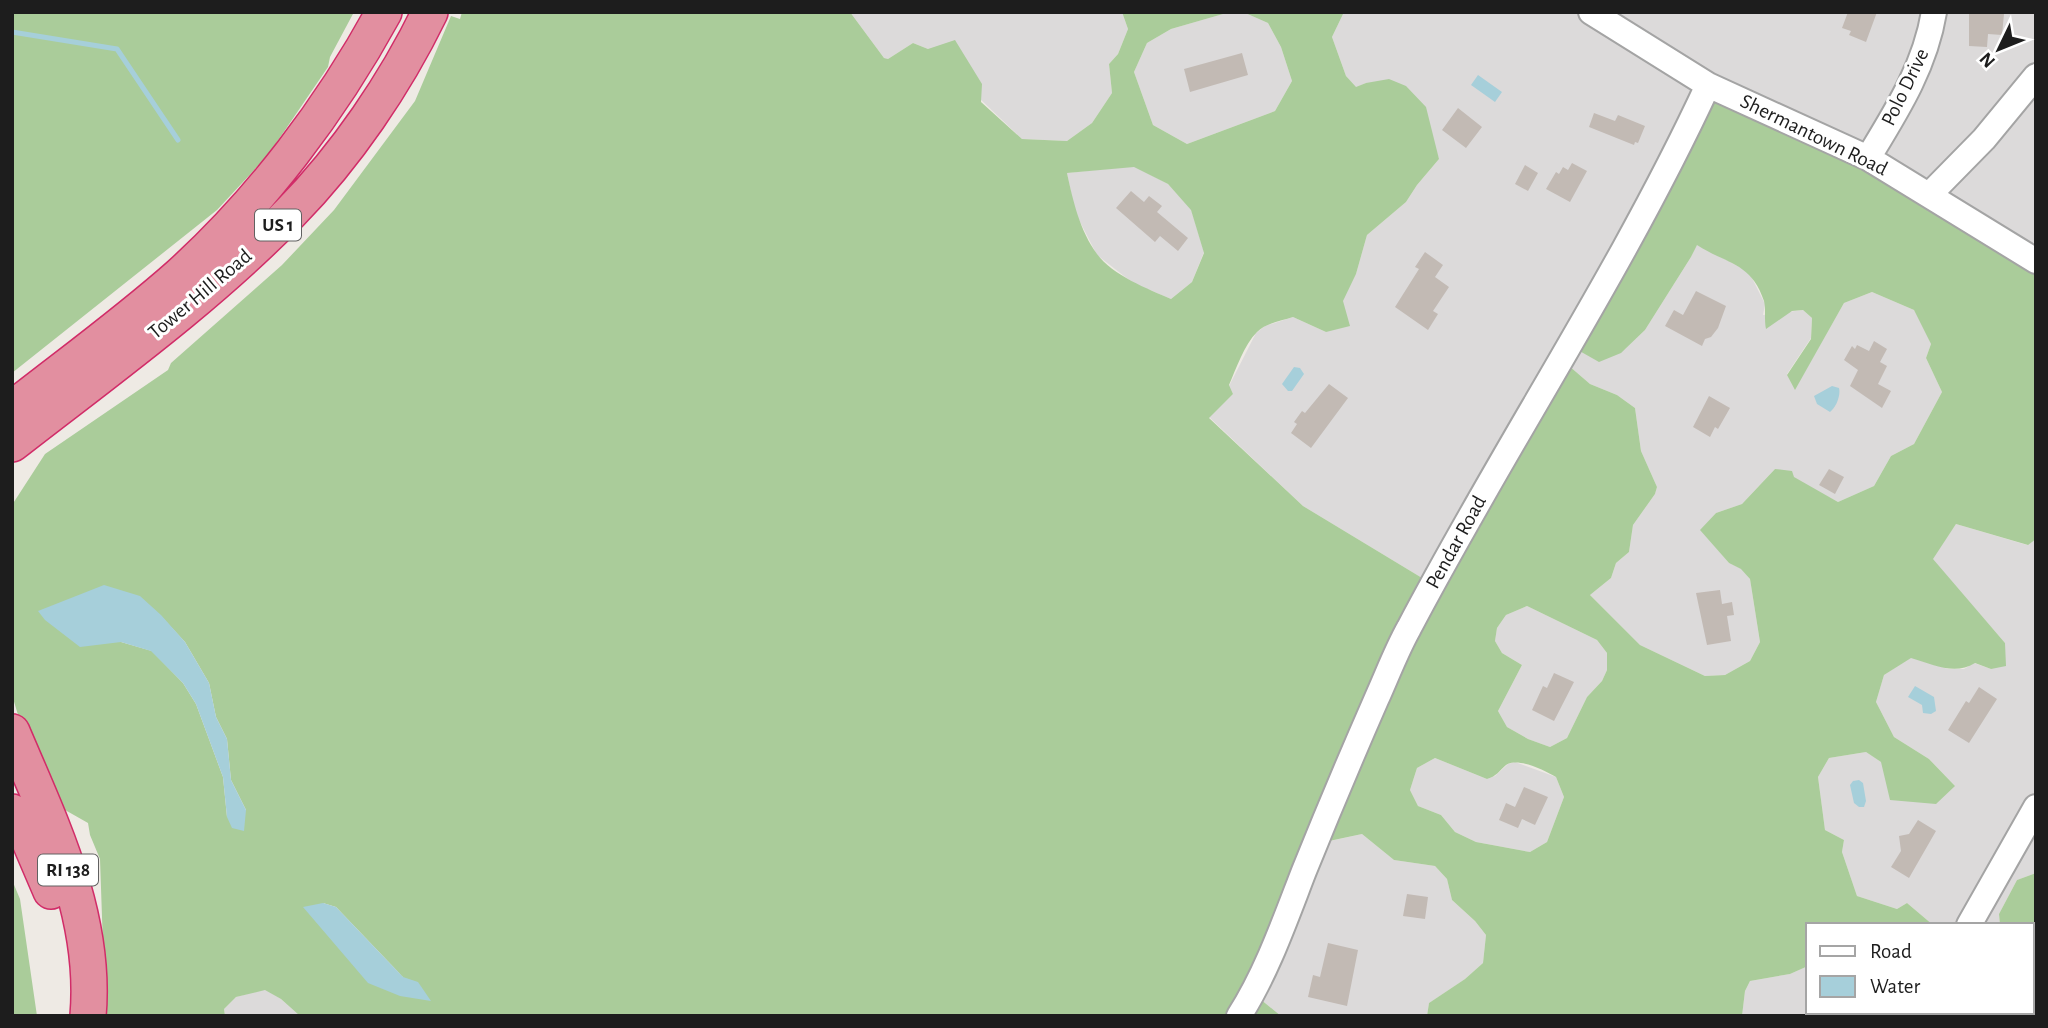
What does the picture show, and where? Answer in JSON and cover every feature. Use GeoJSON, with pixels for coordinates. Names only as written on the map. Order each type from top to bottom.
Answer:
{"type":"FeatureCollection","features":[{"type":"Feature","properties":{"kind":"highway","name":"Tower Hill Road"},"geometry":{"type":"LineString","coordinates":[[12,444],[70,381],[230,224],[308,131],[335,93],[384,12]]}},
{"type":"Feature","properties":{"kind":"highway","name":"Tower Hill Road"},"geometry":{"type":"LineString","coordinates":[[12,409],[70,381],[204,293],[250,253],[292,211],[331,166],[368,116],[430,12]]}},
{"type":"Feature","properties":{"kind":"highway"},"geometry":{"type":"LineString","coordinates":[[12,397],[70,381]]}},
{"type":"Feature","properties":{"kind":"highway"},"geometry":{"type":"LineString","coordinates":[[12,463],[70,381]]}},
{"type":"Feature","properties":{"kind":"highway","name":"RI 138"},"geometry":{"type":"LineString","coordinates":[[12,732],[76,895],[89,957],[88,1016]]}},
{"type":"Feature","properties":{"kind":"highway"},"geometry":{"type":"LineString","coordinates":[[12,812],[43,871],[65,936],[70,965],[68,1016]]}},
{"type":"Feature","properties":{"kind":"street","name":"Shermantown Road"},"geometry":{"type":"LineString","coordinates":[[1591,12],[1708,85],[1868,158],[2036,261]]}},
{"type":"Feature","properties":{"kind":"street","name":"Polo Drive"},"geometry":{"type":"LineString","coordinates":[[1868,158],[1905,97],[1927,43],[1934,12]]}},
{"type":"Feature","properties":{"kind":"street"},"geometry":{"type":"LineString","coordinates":[[1929,195],[1984,139],[2036,76]]}},
{"type":"Feature","properties":{"kind":"street","name":"Pendar Road"},"geometry":{"type":"LineString","coordinates":[[1239,1016],[1256,988],[1345,770],[1408,630],[1440,569],[1676,156],[1708,85]]}},
{"type":"Feature","properties":{"kind":"street"},"geometry":{"type":"LineString","coordinates":[[1970,923],[2036,807]]}},
{"type":"Feature","properties":{"kind":"shaded area"},"geometry":{"type":"Polygon","coordinates":[[[850,12],[1122,12],[1128,29],[1118,54],[1109,64],[1112,93],[1092,123],[1067,141],[1022,139],[928,49],[913,43],[888,59],[884,58],[850,12]]]}},
{"type":"Feature","properties":{"kind":"shaded area"},"geometry":{"type":"Polygon","coordinates":[[[1230,12],[1243,12],[1268,23],[1281,47],[1292,81],[1275,111],[1187,144],[1153,125],[1134,72],[1147,43],[1171,29],[1230,12]]]}},
{"type":"Feature","properties":{"kind":"shaded area"},"geometry":{"type":"Polygon","coordinates":[[[1344,12],[2036,12],[2036,255],[1720,81],[1624,350],[1645,330],[1697,244],[1749,272],[1765,304],[1763,315],[1803,310],[1812,318],[1811,338],[1787,374],[1795,389],[1844,303],[1872,292],[1914,310],[1920,317],[1931,344],[1926,358],[1942,392],[1914,444],[1891,456],[1874,486],[1838,502],[1775,469],[1742,504],[1716,513],[1701,530],[1729,563],[1742,569],[1750,579],[1760,642],[1750,661],[1725,675],[1705,676],[1640,645],[1590,595],[1611,578],[1616,563],[1629,552],[1633,525],[1657,487],[1641,451],[1635,408],[1617,395],[1590,384],[1561,359],[1432,584],[1303,506],[1209,417],[1233,394],[1229,386],[1256,333],[1265,326],[1293,317],[1326,332],[1356,274],[1367,235],[1406,202],[1439,159],[1433,141],[1366,83],[1356,88],[1346,76],[1332,37],[1344,12]]]}},
{"type":"Feature","properties":{"kind":"shaded area"},"geometry":{"type":"Polygon","coordinates":[[[1134,166],[1168,184],[1191,209],[1204,252],[1192,282],[1171,299],[1133,283],[1097,255],[1075,212],[1067,173],[1134,166]]]}},
{"type":"Feature","properties":{"kind":"shaded area"},"geometry":{"type":"Polygon","coordinates":[[[1956,524],[2027,545],[2036,539],[2036,873],[2017,880],[1999,914],[2000,923],[1931,923],[1907,903],[1897,909],[1857,896],[1842,852],[1844,840],[1825,830],[1818,777],[1829,758],[1866,752],[1881,762],[1955,786],[1929,759],[1894,737],[1876,702],[1884,675],[1911,657],[1948,669],[1964,669],[1974,663],[1991,669],[2005,643],[1932,559],[1956,524]]]}},
{"type":"Feature","properties":{"kind":"shaded area"},"geometry":{"type":"Polygon","coordinates":[[[1527,606],[1597,640],[1607,653],[1607,670],[1602,681],[1587,697],[1567,738],[1550,747],[1507,727],[1498,711],[1522,665],[1502,653],[1495,641],[1497,628],[1506,615],[1527,606]]]}},
{"type":"Feature","properties":{"kind":"shaded area"},"geometry":{"type":"Polygon","coordinates":[[[1435,758],[1487,779],[1515,762],[1556,777],[1564,797],[1547,842],[1530,852],[1476,842],[1455,832],[1441,815],[1418,806],[1410,790],[1417,768],[1435,758]]]}},
{"type":"Feature","properties":{"kind":"shaded area"},"geometry":{"type":"Polygon","coordinates":[[[1362,834],[1394,860],[1435,866],[1447,879],[1452,900],[1486,935],[1483,963],[1465,979],[1429,1003],[1427,1016],[1281,1016],[1254,994],[1316,844],[1362,834]]]}},
{"type":"Feature","properties":{"kind":"shaded area"},"geometry":{"type":"Polygon","coordinates":[[[1806,967],[1806,1014],[2034,1014],[2036,997],[2036,1016],[1742,1016],[1745,991],[1750,981],[1790,974],[1806,967]]]}},
{"type":"Feature","properties":{"kind":"shaded area"},"geometry":{"type":"Polygon","coordinates":[[[265,989],[300,1016],[225,1016],[224,1009],[236,997],[265,989]]]}},
{"type":"Feature","properties":{"kind":"green space"},"geometry":{"type":"Polygon","coordinates":[[[12,12],[354,12],[330,57],[328,67],[268,155],[217,210],[12,373],[12,12]]]}},
{"type":"Feature","properties":{"kind":"green space"},"geometry":{"type":"Polygon","coordinates":[[[462,12],[850,12],[884,58],[888,59],[913,43],[928,49],[955,40],[982,84],[981,102],[1022,139],[1067,141],[1092,123],[1112,93],[1109,64],[1118,54],[1128,29],[1122,12],[1230,12],[1171,29],[1147,43],[1134,72],[1153,125],[1187,144],[1275,111],[1292,81],[1281,47],[1268,23],[1243,12],[1344,12],[1332,37],[1346,76],[1356,87],[1389,79],[1406,86],[1426,107],[1439,159],[1406,202],[1367,235],[1356,274],[1343,301],[1350,326],[1326,332],[1293,317],[1261,329],[1248,344],[1229,385],[1233,394],[1209,418],[1303,506],[1432,584],[1561,359],[1590,384],[1617,395],[1635,408],[1641,451],[1657,487],[1633,525],[1629,552],[1616,563],[1611,578],[1590,595],[1640,645],[1705,676],[1725,675],[1750,661],[1760,642],[1750,579],[1741,569],[1729,563],[1700,530],[1716,513],[1742,504],[1775,469],[1792,471],[1794,477],[1838,502],[1874,486],[1891,456],[1914,444],[1942,392],[1926,358],[1931,344],[1914,310],[1872,292],[1844,303],[1795,390],[1787,375],[1811,339],[1812,318],[1803,310],[1792,311],[1766,329],[1764,301],[1752,278],[1745,271],[1697,245],[1645,330],[1621,353],[1599,362],[1569,345],[1714,80],[2036,255],[2036,539],[2028,545],[1956,524],[1933,559],[2005,643],[2006,666],[1991,669],[1975,663],[1951,669],[1911,658],[1884,675],[1876,702],[1894,737],[1929,759],[1955,786],[1936,804],[1890,800],[1881,762],[1866,752],[1829,758],[1818,777],[1825,830],[1844,840],[1842,852],[1857,896],[1897,909],[1907,903],[1931,923],[1806,923],[1806,967],[1790,974],[1750,981],[1745,991],[1742,1016],[1427,1016],[1429,1003],[1465,979],[1483,963],[1486,935],[1452,900],[1447,879],[1435,866],[1394,860],[1362,834],[1315,844],[1254,994],[1281,1016],[300,1016],[281,999],[265,990],[236,997],[224,1009],[225,1016],[94,1016],[103,946],[100,859],[88,823],[51,802],[25,738],[12,695],[12,505],[45,454],[168,370],[171,363],[282,265],[334,210],[415,101],[451,16],[460,19],[462,12]],[[1134,167],[1067,173],[1082,226],[1097,254],[1131,281],[1171,299],[1192,282],[1204,253],[1191,210],[1168,184],[1134,167]],[[1527,606],[1506,615],[1497,628],[1495,641],[1502,653],[1522,665],[1498,711],[1507,727],[1550,747],[1567,738],[1587,697],[1602,681],[1607,670],[1607,653],[1597,640],[1527,606]],[[160,615],[121,642],[152,651],[183,683],[196,704],[223,777],[227,817],[246,810],[231,780],[227,739],[216,717],[209,683],[185,642],[160,615]],[[1435,758],[1417,768],[1410,790],[1418,806],[1441,815],[1455,832],[1476,842],[1530,852],[1547,842],[1564,797],[1556,777],[1531,765],[1511,763],[1487,779],[1435,758]],[[323,903],[403,977],[336,907],[323,903]]]}},
{"type":"Feature","properties":{"kind":"green space"},"geometry":{"type":"Polygon","coordinates":[[[2036,873],[2034,998],[2034,923],[2000,923],[1999,914],[2017,880],[2036,873]]]}},
{"type":"Feature","properties":{"kind":"green space"},"geometry":{"type":"Polygon","coordinates":[[[12,880],[20,899],[37,1016],[12,1016],[12,880]]]}},
{"type":"Feature","properties":{"kind":"water"},"geometry":{"type":"Polygon","coordinates":[[[1478,75],[1502,92],[1495,102],[1471,85],[1478,75]]]}},
{"type":"Feature","properties":{"kind":"water"},"geometry":{"type":"Polygon","coordinates":[[[1294,367],[1300,368],[1304,374],[1292,391],[1288,391],[1282,384],[1294,367]]]}},
{"type":"Feature","properties":{"kind":"water"},"geometry":{"type":"Polygon","coordinates":[[[1832,386],[1839,388],[1839,394],[1830,412],[1817,404],[1814,396],[1832,386]]]}},
{"type":"Feature","properties":{"kind":"water"},"geometry":{"type":"Polygon","coordinates":[[[104,585],[140,596],[161,615],[185,642],[209,683],[216,717],[227,739],[231,780],[246,810],[244,831],[232,828],[227,817],[223,777],[196,704],[183,683],[151,651],[121,642],[80,647],[45,620],[38,611],[104,585]]]}},
{"type":"Feature","properties":{"kind":"water"},"geometry":{"type":"Polygon","coordinates":[[[1915,686],[1934,697],[1936,711],[1931,714],[1923,713],[1922,705],[1908,697],[1915,686]]]}},
{"type":"Feature","properties":{"kind":"water"},"geometry":{"type":"Polygon","coordinates":[[[1859,780],[1863,783],[1866,801],[1864,807],[1854,803],[1850,785],[1859,780]]]}},
{"type":"Feature","properties":{"kind":"water"},"geometry":{"type":"Polygon","coordinates":[[[323,903],[336,907],[403,977],[418,982],[431,1001],[400,996],[368,983],[303,907],[323,903]]]}},
{"type":"Feature","properties":{"kind":"building"},"geometry":{"type":"Polygon","coordinates":[[[1848,12],[1877,12],[1866,42],[1849,35],[1851,31],[1842,28],[1848,12]]]}},
{"type":"Feature","properties":{"kind":"building"},"geometry":{"type":"Polygon","coordinates":[[[1969,12],[2004,14],[2002,35],[1988,34],[1987,47],[1969,46],[1969,12]]]}},
{"type":"Feature","properties":{"kind":"building"},"geometry":{"type":"Polygon","coordinates":[[[1242,53],[1248,75],[1190,92],[1184,69],[1242,53]]]}},
{"type":"Feature","properties":{"kind":"building"},"geometry":{"type":"Polygon","coordinates":[[[1458,108],[1482,127],[1466,148],[1442,130],[1458,108]]]}},
{"type":"Feature","properties":{"kind":"building"},"geometry":{"type":"Polygon","coordinates":[[[1594,113],[1615,121],[1618,115],[1645,126],[1638,143],[1635,142],[1634,145],[1589,127],[1594,113]]]}},
{"type":"Feature","properties":{"kind":"building"},"geometry":{"type":"Polygon","coordinates":[[[1572,163],[1587,171],[1570,202],[1546,189],[1556,172],[1559,174],[1563,167],[1568,170],[1572,163]]]}},
{"type":"Feature","properties":{"kind":"building"},"geometry":{"type":"Polygon","coordinates":[[[1525,165],[1538,173],[1528,191],[1515,184],[1525,165]]]}},
{"type":"Feature","properties":{"kind":"building"},"geometry":{"type":"Polygon","coordinates":[[[1131,191],[1144,202],[1149,196],[1162,206],[1157,212],[1188,238],[1178,251],[1160,236],[1155,242],[1116,208],[1131,191]]]}},
{"type":"Feature","properties":{"kind":"building"},"geometry":{"type":"Polygon","coordinates":[[[1425,252],[1443,265],[1435,277],[1449,287],[1433,311],[1438,314],[1428,330],[1395,307],[1419,269],[1415,267],[1425,252]]]}},
{"type":"Feature","properties":{"kind":"building"},"geometry":{"type":"Polygon","coordinates":[[[1696,291],[1726,306],[1718,328],[1711,337],[1705,339],[1702,346],[1665,326],[1674,310],[1683,315],[1696,291]]]}},
{"type":"Feature","properties":{"kind":"building"},"geometry":{"type":"Polygon","coordinates":[[[1874,341],[1887,349],[1880,362],[1887,366],[1878,384],[1891,391],[1882,408],[1850,386],[1858,370],[1844,360],[1852,346],[1855,349],[1857,345],[1869,351],[1874,341]]]}},
{"type":"Feature","properties":{"kind":"building"},"geometry":{"type":"Polygon","coordinates":[[[1329,384],[1348,398],[1311,448],[1291,433],[1297,424],[1294,422],[1329,384]]]}},
{"type":"Feature","properties":{"kind":"building"},"geometry":{"type":"Polygon","coordinates":[[[1709,396],[1730,408],[1710,437],[1693,427],[1709,396]]]}},
{"type":"Feature","properties":{"kind":"building"},"geometry":{"type":"Polygon","coordinates":[[[1829,469],[1844,477],[1835,494],[1819,485],[1829,469]]]}},
{"type":"Feature","properties":{"kind":"building"},"geometry":{"type":"Polygon","coordinates":[[[1720,590],[1722,604],[1732,602],[1734,615],[1727,616],[1731,641],[1707,645],[1696,593],[1720,590]]]}},
{"type":"Feature","properties":{"kind":"building"},"geometry":{"type":"Polygon","coordinates":[[[1554,673],[1574,682],[1554,721],[1532,710],[1543,686],[1547,688],[1554,673]]]}},
{"type":"Feature","properties":{"kind":"building"},"geometry":{"type":"Polygon","coordinates":[[[1979,687],[1997,699],[1969,743],[1948,730],[1966,701],[1969,703],[1979,687]]]}},
{"type":"Feature","properties":{"kind":"building"},"geometry":{"type":"Polygon","coordinates":[[[1524,787],[1548,797],[1535,825],[1522,819],[1518,828],[1499,820],[1506,803],[1515,807],[1524,787]]]}},
{"type":"Feature","properties":{"kind":"building"},"geometry":{"type":"Polygon","coordinates":[[[1918,820],[1936,831],[1909,878],[1891,867],[1901,851],[1899,836],[1909,834],[1918,820]]]}},
{"type":"Feature","properties":{"kind":"building"},"geometry":{"type":"Polygon","coordinates":[[[1407,894],[1428,897],[1425,919],[1403,916],[1407,894]]]}},
{"type":"Feature","properties":{"kind":"building"},"geometry":{"type":"Polygon","coordinates":[[[1328,943],[1358,950],[1347,1006],[1308,997],[1313,975],[1320,977],[1328,943]]]}},
{"type":"Feature","properties":{"kind":"waterway"},"geometry":{"type":"LineString","coordinates":[[12,32],[117,49],[178,140]]}}]}
